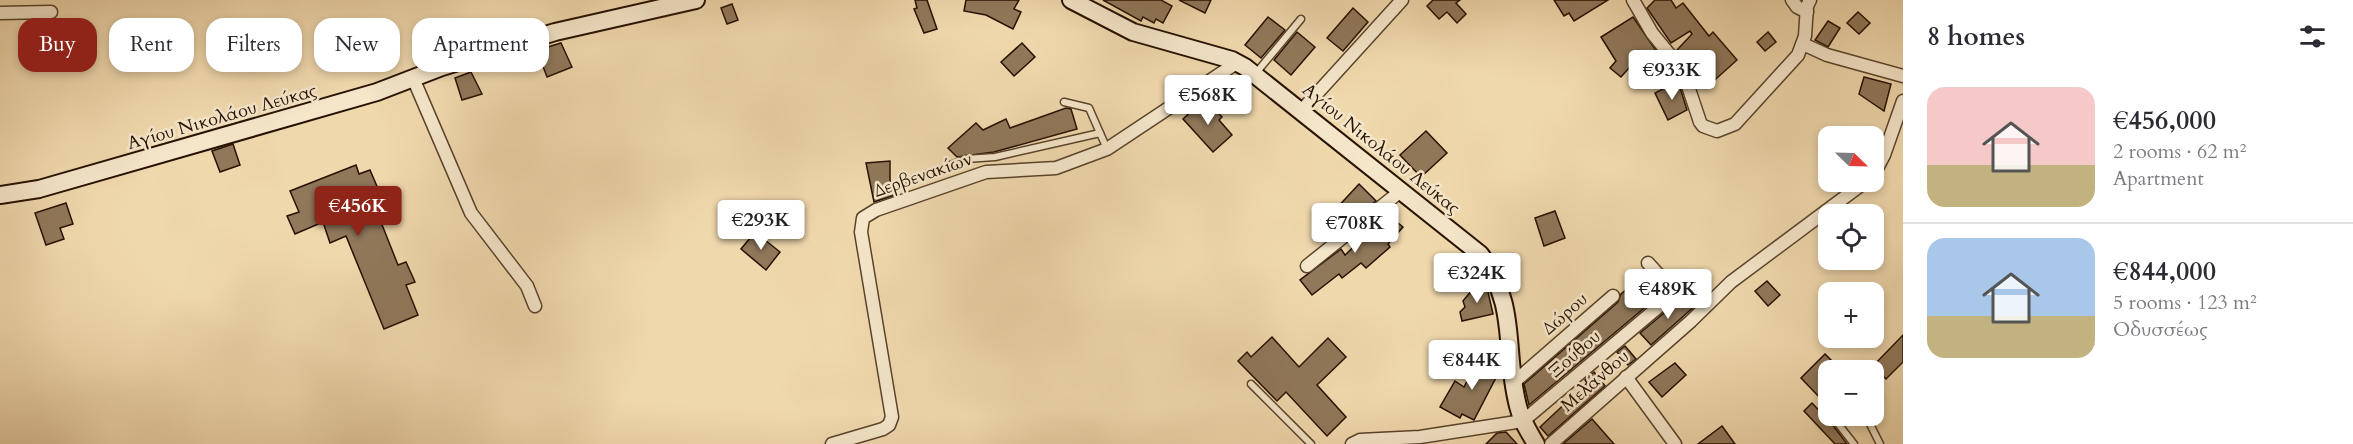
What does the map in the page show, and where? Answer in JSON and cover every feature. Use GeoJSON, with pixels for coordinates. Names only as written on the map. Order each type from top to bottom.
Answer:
{"type":"FeatureCollection","features":[{"type":"Feature","properties":{"kind":"main road","name":"Αγίου Νικολάου Λεύκας"},"geometry":{"type":"LineString","coordinates":[[0,195],[39,189],[377,92],[564,29],[696,0]]}},
{"type":"Feature","properties":{"kind":"main road","name":"Αγίου Νικολάου Λεύκας"},"geometry":{"type":"LineString","coordinates":[[1071,0],[1133,32],[1238,62],[1302,110],[1480,254],[1496,278],[1506,303],[1513,383],[1523,421],[1536,444]]}},
{"type":"Feature","properties":{"kind":"street"},"geometry":{"type":"LineString","coordinates":[[1302,110],[1402,0]]}},
{"type":"Feature","properties":{"kind":"street"},"geometry":{"type":"LineString","coordinates":[[1633,0],[1652,33],[1683,71],[1703,126],[1717,131],[1735,124],[1798,55],[1803,44],[1809,6],[1797,7],[1792,0]]}},
{"type":"Feature","properties":{"kind":"street"},"geometry":{"type":"LineString","coordinates":[[0,13],[51,12]]}},
{"type":"Feature","properties":{"kind":"street"},"geometry":{"type":"LineString","coordinates":[[1803,44],[1827,55],[1903,76]]}},
{"type":"Feature","properties":{"kind":"street","name":"Δερβενακίων"},"geometry":{"type":"LineString","coordinates":[[832,444],[883,429],[889,425],[891,417],[861,232],[863,218],[876,210],[986,172],[1056,168],[1107,149],[1238,62]]}},
{"type":"Feature","properties":{"kind":"street"},"geometry":{"type":"LineString","coordinates":[[413,78],[471,213],[527,286],[534,306]]}},
{"type":"Feature","properties":{"kind":"street"},"geometry":{"type":"LineString","coordinates":[[1884,155],[1903,101]]}},
{"type":"Feature","properties":{"kind":"street"},"geometry":{"type":"LineString","coordinates":[[1307,266],[1401,190]]}},
{"type":"Feature","properties":{"kind":"street","name":"Μελάνθου"},"geometry":{"type":"LineString","coordinates":[[1551,444],[1753,264],[1851,192]]}},
{"type":"Feature","properties":{"kind":"street","name":"Ξούθου"},"geometry":{"type":"LineString","coordinates":[[1523,421],[1675,293],[1648,263]]}},
{"type":"Feature","properties":{"kind":"street","name":"Δώρου"},"geometry":{"type":"LineString","coordinates":[[1513,383],[1613,296]]}},
{"type":"Feature","properties":{"kind":"street"},"geometry":{"type":"LineString","coordinates":[[1626,377],[1675,444]]}},
{"type":"Feature","properties":{"kind":"street"},"geometry":{"type":"LineString","coordinates":[[1352,444],[1360,440],[1431,436],[1523,421]]}},
{"type":"Feature","properties":{"kind":"lane"},"geometry":{"type":"LineString","coordinates":[[1256,74],[1301,19]]}},
{"type":"Feature","properties":{"kind":"lane"},"geometry":{"type":"LineString","coordinates":[[1064,102],[1089,108],[1107,149]]}},
{"type":"Feature","properties":{"kind":"lane"},"geometry":{"type":"LineString","coordinates":[[909,180],[966,159],[995,157],[1100,133]]}},
{"type":"Feature","properties":{"kind":"lane"},"geometry":{"type":"LineString","coordinates":[[1251,384],[1311,444]]}},
{"type":"Feature","properties":{"kind":"lane"},"geometry":{"type":"LineString","coordinates":[[1840,426],[1854,444]]}},
{"type":"Feature","properties":{"kind":"lane"},"geometry":{"type":"LineString","coordinates":[[1871,426],[1880,444]]}},
{"type":"Feature","properties":{"kind":"building"},"geometry":{"type":"Polygon","coordinates":[[[915,0],[927,0],[937,29],[924,33],[914,9],[917,8],[915,0]]]}},
{"type":"Feature","properties":{"kind":"building"},"geometry":{"type":"Polygon","coordinates":[[[966,0],[1019,0],[1014,9],[1021,12],[1013,29],[986,15],[964,11],[966,0]]]}},
{"type":"Feature","properties":{"kind":"building"},"geometry":{"type":"Polygon","coordinates":[[[1103,0],[1161,0],[1172,6],[1163,23],[1156,19],[1154,23],[1143,17],[1141,21],[1103,0]]]}},
{"type":"Feature","properties":{"kind":"building"},"geometry":{"type":"Polygon","coordinates":[[[1179,0],[1211,0],[1205,13],[1179,0]]]}},
{"type":"Feature","properties":{"kind":"building"},"geometry":{"type":"Polygon","coordinates":[[[1433,0],[1460,0],[1456,3],[1466,14],[1457,23],[1447,12],[1439,19],[1427,6],[1433,0]]]}},
{"type":"Feature","properties":{"kind":"building"},"geometry":{"type":"Polygon","coordinates":[[[1554,0],[1608,0],[1574,21],[1569,13],[1564,16],[1554,0]]]}},
{"type":"Feature","properties":{"kind":"building"},"geometry":{"type":"Polygon","coordinates":[[[1655,0],[1671,0],[1676,8],[1683,3],[1709,36],[1713,32],[1737,60],[1708,86],[1677,50],[1692,34],[1690,31],[1671,43],[1647,8],[1655,0]]]}},
{"type":"Feature","properties":{"kind":"building"},"geometry":{"type":"Polygon","coordinates":[[[732,4],[738,20],[727,24],[721,8],[732,4]]]}},
{"type":"Feature","properties":{"kind":"building"},"geometry":{"type":"Polygon","coordinates":[[[1353,8],[1368,22],[1343,51],[1327,38],[1353,8]]]}},
{"type":"Feature","properties":{"kind":"building"},"geometry":{"type":"Polygon","coordinates":[[[1858,12],[1870,23],[1859,34],[1847,23],[1858,12]]]}},
{"type":"Feature","properties":{"kind":"building"},"geometry":{"type":"Polygon","coordinates":[[[1268,17],[1285,30],[1261,58],[1245,45],[1268,17]]]}},
{"type":"Feature","properties":{"kind":"building"},"geometry":{"type":"Polygon","coordinates":[[[1633,17],[1657,52],[1640,64],[1637,59],[1621,77],[1610,68],[1616,61],[1601,37],[1633,17]]]}},
{"type":"Feature","properties":{"kind":"building"},"geometry":{"type":"Polygon","coordinates":[[[1828,21],[1840,28],[1828,47],[1815,40],[1828,21]]]}},
{"type":"Feature","properties":{"kind":"building"},"geometry":{"type":"Polygon","coordinates":[[[1297,32],[1315,47],[1291,75],[1274,60],[1297,32]]]}},
{"type":"Feature","properties":{"kind":"building"},"geometry":{"type":"Polygon","coordinates":[[[1768,32],[1776,42],[1765,51],[1757,42],[1768,32]]]}},
{"type":"Feature","properties":{"kind":"building"},"geometry":{"type":"Polygon","coordinates":[[[561,43],[572,67],[547,77],[545,72],[549,72],[549,47],[561,43]]]}},
{"type":"Feature","properties":{"kind":"building"},"geometry":{"type":"Polygon","coordinates":[[[1022,43],[1035,57],[1014,76],[1001,62],[1022,43]]]}},
{"type":"Feature","properties":{"kind":"building"},"geometry":{"type":"Polygon","coordinates":[[[471,72],[482,94],[462,100],[455,78],[471,72]]]}},
{"type":"Feature","properties":{"kind":"building"},"geometry":{"type":"Polygon","coordinates":[[[1864,77],[1891,84],[1884,111],[1859,94],[1864,77]]]}},
{"type":"Feature","properties":{"kind":"building"},"geometry":{"type":"Polygon","coordinates":[[[1678,81],[1687,110],[1668,120],[1655,93],[1678,81]]]}},
{"type":"Feature","properties":{"kind":"building"},"geometry":{"type":"Polygon","coordinates":[[[1201,102],[1207,108],[1211,105],[1222,117],[1219,120],[1232,135],[1213,152],[1183,119],[1201,102]]]}},
{"type":"Feature","properties":{"kind":"building"},"geometry":{"type":"Polygon","coordinates":[[[1066,108],[1071,109],[1077,129],[994,152],[957,157],[948,148],[976,123],[983,130],[1006,119],[1010,128],[1066,108]]]}},
{"type":"Feature","properties":{"kind":"building"},"geometry":{"type":"Polygon","coordinates":[[[1426,131],[1447,153],[1421,177],[1400,155],[1426,131]]]}},
{"type":"Feature","properties":{"kind":"building"},"geometry":{"type":"Polygon","coordinates":[[[233,144],[240,165],[220,172],[212,151],[233,144]]]}},
{"type":"Feature","properties":{"kind":"building"},"geometry":{"type":"Polygon","coordinates":[[[890,161],[890,180],[895,195],[874,202],[866,163],[890,161]]]}},
{"type":"Feature","properties":{"kind":"building"},"geometry":{"type":"Polygon","coordinates":[[[356,165],[359,174],[370,170],[382,198],[373,202],[398,265],[406,262],[415,282],[406,285],[418,315],[384,329],[346,236],[330,243],[323,222],[295,234],[287,216],[299,212],[290,191],[356,165]]]}},
{"type":"Feature","properties":{"kind":"building"},"geometry":{"type":"Polygon","coordinates":[[[1359,184],[1376,201],[1347,223],[1334,211],[1359,184]]]}},
{"type":"Feature","properties":{"kind":"building"},"geometry":{"type":"Polygon","coordinates":[[[66,203],[73,224],[60,228],[64,239],[46,245],[35,213],[66,203]]]}},
{"type":"Feature","properties":{"kind":"building"},"geometry":{"type":"Polygon","coordinates":[[[1555,211],[1565,238],[1544,246],[1535,218],[1555,211]]]}},
{"type":"Feature","properties":{"kind":"building"},"geometry":{"type":"Polygon","coordinates":[[[1386,213],[1403,227],[1388,244],[1390,247],[1366,268],[1361,263],[1342,278],[1339,274],[1312,295],[1300,280],[1341,249],[1345,255],[1363,238],[1359,235],[1386,213]]]}},
{"type":"Feature","properties":{"kind":"building"},"geometry":{"type":"Polygon","coordinates":[[[755,232],[780,252],[766,270],[741,249],[755,232]]]}},
{"type":"Feature","properties":{"kind":"building"},"geometry":{"type":"Polygon","coordinates":[[[1645,274],[1662,293],[1529,405],[1524,384],[1618,302],[1621,294],[1645,274]]]}},
{"type":"Feature","properties":{"kind":"building"},"geometry":{"type":"Polygon","coordinates":[[[1767,281],[1780,295],[1768,306],[1755,291],[1767,281]]]}},
{"type":"Feature","properties":{"kind":"building"},"geometry":{"type":"Polygon","coordinates":[[[1478,283],[1488,292],[1493,314],[1462,321],[1460,312],[1465,307],[1463,301],[1478,283]]]}},
{"type":"Feature","properties":{"kind":"building"},"geometry":{"type":"Polygon","coordinates":[[[1687,294],[1696,305],[1651,345],[1640,333],[1687,294]]]}},
{"type":"Feature","properties":{"kind":"building"},"geometry":{"type":"Polygon","coordinates":[[[1903,335],[1903,362],[1886,379],[1884,360],[1879,360],[1903,335]]]}},
{"type":"Feature","properties":{"kind":"building"},"geometry":{"type":"Polygon","coordinates":[[[1272,337],[1299,367],[1328,338],[1346,357],[1317,385],[1346,417],[1327,436],[1286,392],[1277,401],[1238,361],[1247,352],[1251,357],[1272,337]]]}},
{"type":"Feature","properties":{"kind":"building"},"geometry":{"type":"Polygon","coordinates":[[[1625,346],[1636,359],[1628,365],[1617,352],[1625,346]]]}},
{"type":"Feature","properties":{"kind":"building"},"geometry":{"type":"Polygon","coordinates":[[[1825,354],[1831,360],[1819,360],[1825,354]]]}},
{"type":"Feature","properties":{"kind":"building"},"geometry":{"type":"Polygon","coordinates":[[[1480,356],[1501,368],[1474,420],[1462,414],[1460,418],[1440,407],[1455,381],[1464,387],[1480,356]]]}},
{"type":"Feature","properties":{"kind":"building"},"geometry":{"type":"Polygon","coordinates":[[[1818,361],[1818,396],[1801,378],[1818,361]]]}},
{"type":"Feature","properties":{"kind":"building"},"geometry":{"type":"Polygon","coordinates":[[[1675,363],[1686,375],[1662,397],[1649,382],[1675,363]]]}},
{"type":"Feature","properties":{"kind":"building"},"geometry":{"type":"Polygon","coordinates":[[[1594,372],[1605,386],[1548,436],[1540,427],[1587,383],[1585,380],[1594,372]]]}},
{"type":"Feature","properties":{"kind":"building"},"geometry":{"type":"Polygon","coordinates":[[[1812,403],[1818,409],[1818,426],[1804,411],[1812,403]]]}},
{"type":"Feature","properties":{"kind":"building"},"geometry":{"type":"Polygon","coordinates":[[[1592,419],[1614,444],[1563,444],[1592,419]]]}},
{"type":"Feature","properties":{"kind":"building"},"geometry":{"type":"Polygon","coordinates":[[[1722,426],[1735,444],[1698,444],[1722,426]]]}},
{"type":"Feature","properties":{"kind":"building"},"geometry":{"type":"Polygon","coordinates":[[[1818,426],[1834,426],[1847,444],[1835,444],[1818,426]]]}},
{"type":"Feature","properties":{"kind":"building"},"geometry":{"type":"Polygon","coordinates":[[[1506,432],[1517,444],[1486,444],[1497,433],[1506,432]]]}}]}
